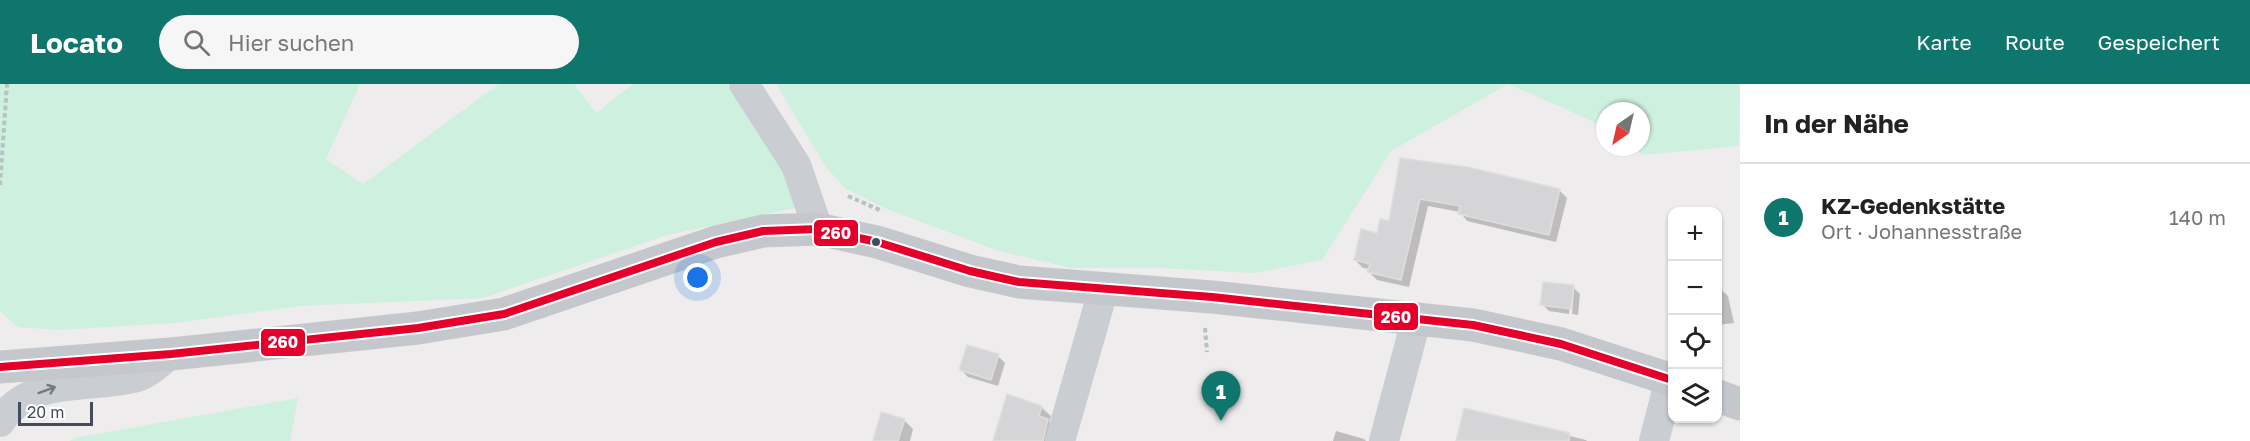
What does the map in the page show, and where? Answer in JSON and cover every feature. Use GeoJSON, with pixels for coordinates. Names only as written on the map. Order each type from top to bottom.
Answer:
{"type":"FeatureCollection","features":[{"type":"Feature","properties":{"kind":"main road"},"geometry":{"type":"LineString","coordinates":[[0,367],[171,354],[418,328],[504,314],[716,242],[763,231],[818,230],[877,242],[970,271],[1019,282],[1103,291],[1212,297],[1417,317],[1473,325],[1561,344],[1668,378]]}},
{"type":"Feature","properties":{"kind":"main road"},"geometry":{"type":"LineString","coordinates":[[1722,397],[1740,404]]}},
{"type":"Feature","properties":{"kind":"street"},"geometry":{"type":"LineString","coordinates":[[744,84],[796,165],[818,230]]}},
{"type":"Feature","properties":{"kind":"street"},"geometry":{"type":"LineString","coordinates":[[1060,441],[1103,291]]}},
{"type":"Feature","properties":{"kind":"street"},"geometry":{"type":"LineString","coordinates":[[1384,441],[1417,317]]}},
{"type":"Feature","properties":{"kind":"street"},"geometry":{"type":"LineString","coordinates":[[0,422],[24,399],[53,387],[138,377],[171,354]]}},
{"type":"Feature","properties":{"kind":"street"},"geometry":{"type":"LineString","coordinates":[[1654,441],[1668,390]]}},
{"type":"Feature","properties":{"kind":"path"},"geometry":{"type":"LineString","coordinates":[[0,185],[7,84]]}},
{"type":"Feature","properties":{"kind":"path"},"geometry":{"type":"LineString","coordinates":[[1205,328],[1207,352]]}},
{"type":"Feature","properties":{"kind":"green space"},"geometry":{"type":"Polygon","coordinates":[[[0,84],[360,84],[326,159],[363,184],[499,84],[574,84],[596,113],[633,84],[727,84],[784,169],[795,208],[667,235],[483,298],[301,306],[174,323],[58,330],[18,327],[0,311],[0,84]]]}},
{"type":"Feature","properties":{"kind":"green space"},"geometry":{"type":"Polygon","coordinates":[[[776,84],[1508,84],[1391,151],[1322,260],[1254,273],[1158,268],[1071,268],[999,251],[887,209],[846,189],[826,167],[776,84]]]}},
{"type":"Feature","properties":{"kind":"green space"},"geometry":{"type":"Polygon","coordinates":[[[1508,84],[1740,84],[1739,146],[1650,154],[1650,102],[1596,102],[1596,124],[1508,84]]]}},
{"type":"Feature","properties":{"kind":"green space"},"geometry":{"type":"Polygon","coordinates":[[[298,398],[290,441],[70,441],[75,438],[298,398]]]}},
{"type":"Feature","properties":{"kind":"building"},"geometry":{"type":"Polygon","coordinates":[[[1400,158],[1468,167],[1560,189],[1549,235],[1458,214],[1460,206],[1420,199],[1401,280],[1367,272],[1370,264],[1354,260],[1361,229],[1377,233],[1380,219],[1389,221],[1400,158]]]}},
{"type":"Feature","properties":{"kind":"building"},"geometry":{"type":"Polygon","coordinates":[[[1543,282],[1574,285],[1571,309],[1540,305],[1543,282]]]}},
{"type":"Feature","properties":{"kind":"building"},"geometry":{"type":"Polygon","coordinates":[[[967,345],[999,354],[991,380],[959,370],[967,345]]]}},
{"type":"Feature","properties":{"kind":"building"},"geometry":{"type":"Polygon","coordinates":[[[1007,394],[1042,406],[1039,416],[1048,419],[1043,441],[993,441],[1007,394]]]}},
{"type":"Feature","properties":{"kind":"building"},"geometry":{"type":"Polygon","coordinates":[[[1464,408],[1570,433],[1569,441],[1456,441],[1464,408]]]}},
{"type":"Feature","properties":{"kind":"building"},"geometry":{"type":"Polygon","coordinates":[[[881,412],[905,419],[898,441],[873,441],[881,412]]]}},
{"type":"Feature","properties":{"kind":"transit line","name":"260"},"geometry":{"type":"LineString","coordinates":[[0,367],[171,354],[418,328],[504,314],[716,242],[763,231],[818,229],[877,242],[970,271],[1019,282],[1212,297],[1473,325],[1561,344],[1668,379]]}},
{"type":"Feature","properties":{"kind":"place","name":"KZ-Gedenkstätte"},"geometry":{"type":"Point","coordinates":[1221,421]}}]}
